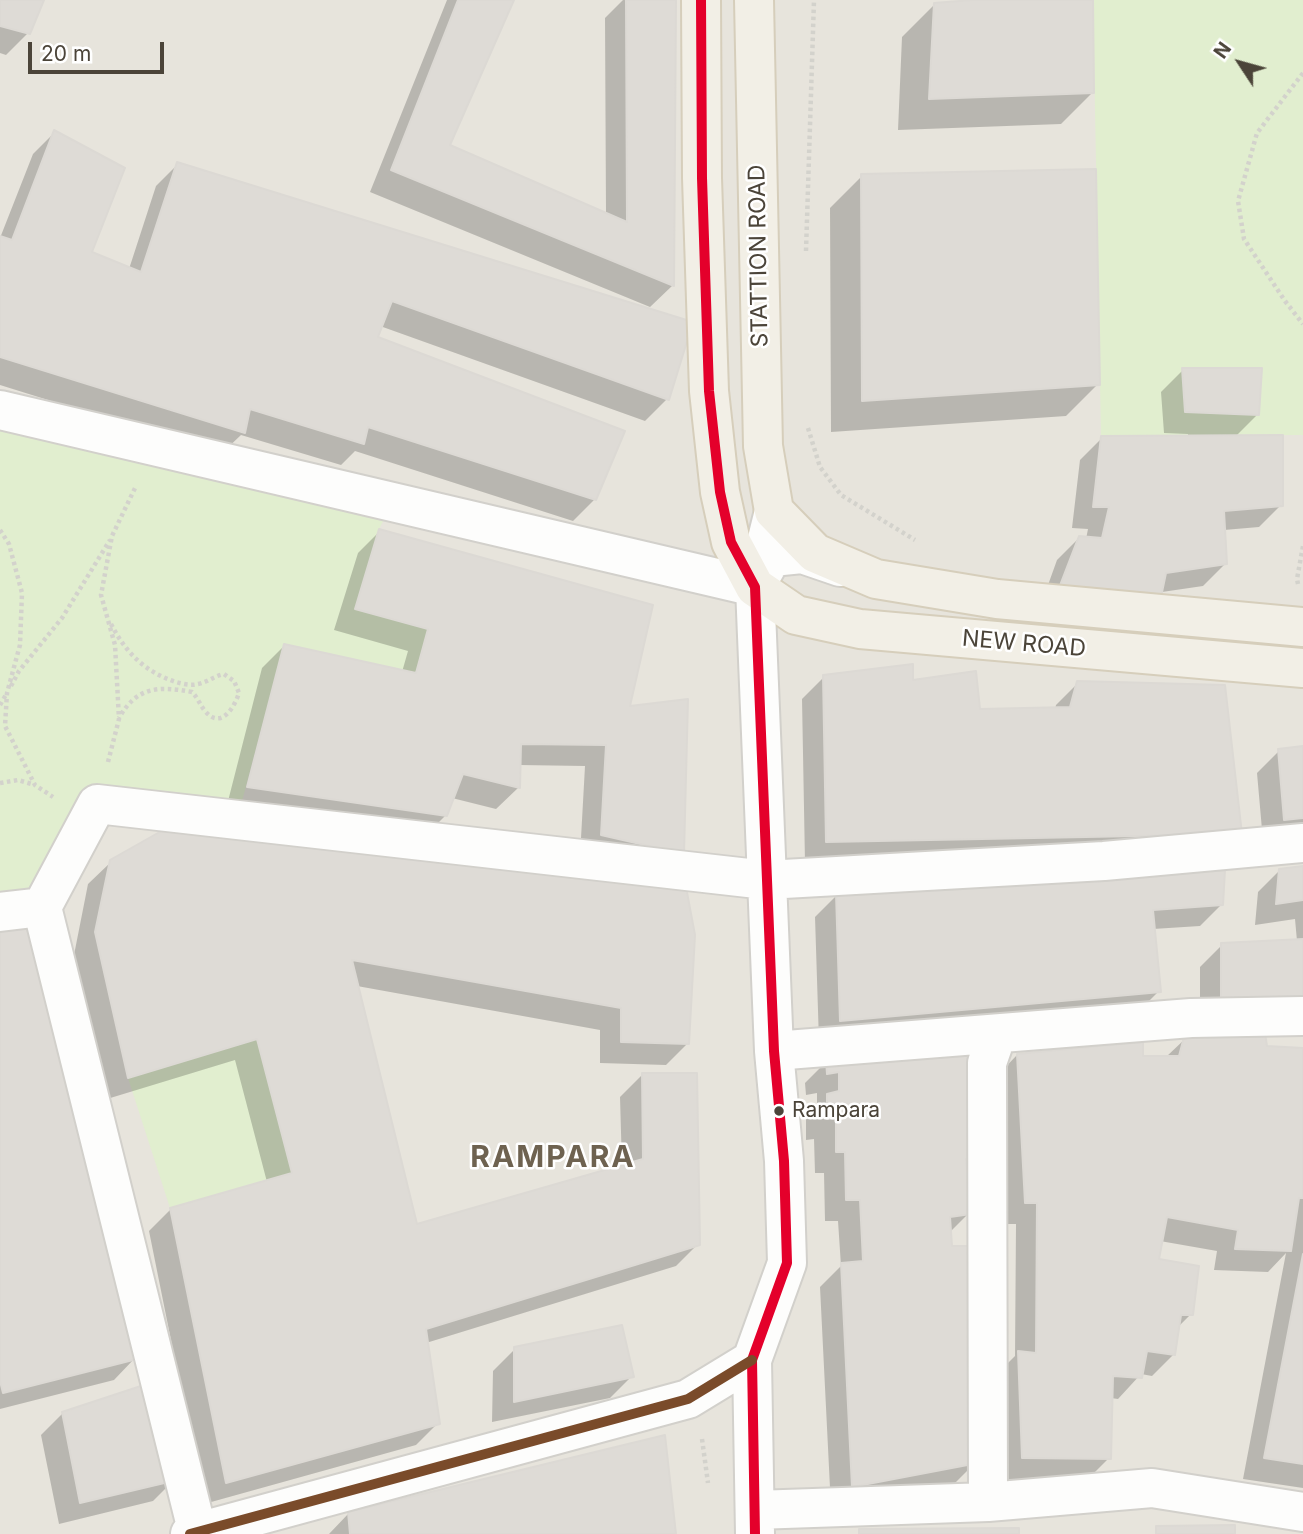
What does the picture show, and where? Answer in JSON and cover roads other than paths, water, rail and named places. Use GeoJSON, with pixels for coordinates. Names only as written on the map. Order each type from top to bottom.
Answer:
{"type":"FeatureCollection","features":[{"type":"Feature","properties":{"kind":"main road"},"geometry":{"type":"LineString","coordinates":[[701,0],[702,178],[709,391],[720,492],[731,542],[755,587]]}},
{"type":"Feature","properties":{"kind":"main road","name":"STATTION ROAD"},"geometry":{"type":"LineString","coordinates":[[754,0],[763,446],[774,511]]}},
{"type":"Feature","properties":{"kind":"main road","name":"NEW ROAD"},"geometry":{"type":"LineString","coordinates":[[774,511],[815,553],[876,579],[997,599],[1301,609]]}},
{"type":"Feature","properties":{"kind":"main road","name":"NEW ROAD"},"geometry":{"type":"LineString","coordinates":[[755,587],[796,615],[860,629],[1303,668]]}},
{"type":"Feature","properties":{"kind":"street"},"geometry":{"type":"LineString","coordinates":[[0,410],[755,587]]}},
{"type":"Feature","properties":{"kind":"street"},"geometry":{"type":"LineString","coordinates":[[774,511],[755,587],[774,1051],[784,1161],[787,1263],[752,1360],[755,1522],[1152,1488],[1290,1519]]}},
{"type":"Feature","properties":{"kind":"street"},"geometry":{"type":"LineString","coordinates":[[755,587],[772,557],[802,554],[876,579]]}},
{"type":"Feature","properties":{"kind":"street"},"geometry":{"type":"LineString","coordinates":[[752,1360],[688,1399],[195,1533],[42,907],[97,804],[766,880],[1104,861],[1303,843]]}},
{"type":"Feature","properties":{"kind":"street"},"geometry":{"type":"LineString","coordinates":[[0,912],[42,907]]}},
{"type":"Feature","properties":{"kind":"street"},"geometry":{"type":"LineString","coordinates":[[774,1051],[1191,1018],[1303,1016]]}},
{"type":"Feature","properties":{"kind":"street"},"geometry":{"type":"LineString","coordinates":[[988,1502],[987,1063],[995,1040],[1004,1033]]}},
{"type":"Feature","properties":{"kind":"place","name":"Rampara"},"geometry":{"type":"Point","coordinates":[779,1111]}},
{"type":"Feature","properties":{"kind":"district","name":"RAMPARA"},"geometry":{"type":"Point","coordinates":[553,1158]}}]}
